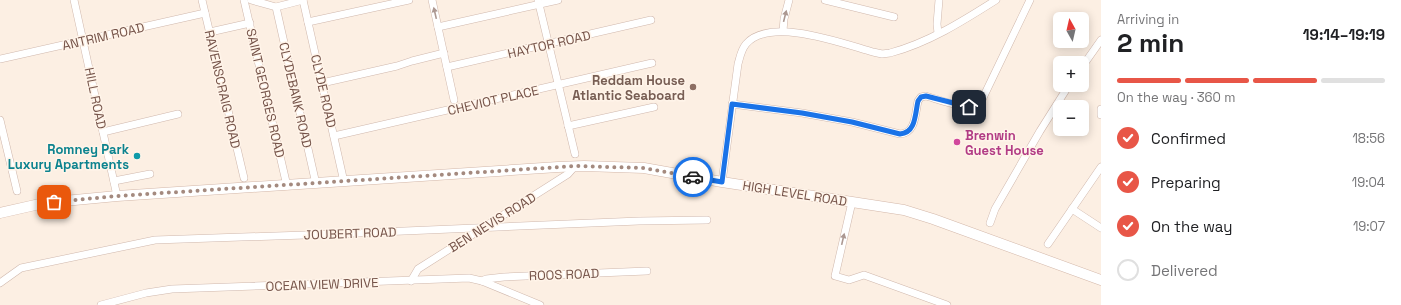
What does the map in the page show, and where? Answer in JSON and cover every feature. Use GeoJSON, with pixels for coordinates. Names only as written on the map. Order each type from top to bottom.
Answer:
{"type":"FeatureCollection","features":[{"type":"Feature","properties":{"kind":"street","name":"HILL ROAD"},"geometry":{"type":"LineString","coordinates":[[74,0],[117,196]]}},
{"type":"Feature","properties":{"kind":"street","name":"RAVENSCRAIG ROAD"},"geometry":{"type":"LineString","coordinates":[[202,0],[244,178]]}},
{"type":"Feature","properties":{"kind":"street","name":"SAINT GEORGES ROAD"},"geometry":{"type":"LineString","coordinates":[[244,0],[286,186]]}},
{"type":"Feature","properties":{"kind":"street"},"geometry":{"type":"LineString","coordinates":[[251,0],[276,7],[303,0]]}},
{"type":"Feature","properties":{"kind":"street","name":"CLYDE ROAD"},"geometry":{"type":"LineString","coordinates":[[303,0],[344,182]]}},
{"type":"Feature","properties":{"kind":"street"},"geometry":{"type":"LineString","coordinates":[[308,22],[409,0]]}},
{"type":"Feature","properties":{"kind":"street"},"geometry":{"type":"LineString","coordinates":[[432,0],[454,100]]}},
{"type":"Feature","properties":{"kind":"street"},"geometry":{"type":"LineString","coordinates":[[438,27],[539,2],[558,0]]}},
{"type":"Feature","properties":{"kind":"street"},"geometry":{"type":"LineString","coordinates":[[782,31],[789,0]]}},
{"type":"Feature","properties":{"kind":"street"},"geometry":{"type":"LineString","coordinates":[[825,0],[846,2],[894,17]]}},
{"type":"Feature","properties":{"kind":"street"},"geometry":{"type":"LineString","coordinates":[[938,33],[939,0]]}},
{"type":"Feature","properties":{"kind":"street"},"geometry":{"type":"LineString","coordinates":[[722,182],[738,64],[741,52],[746,44],[756,37],[782,31],[812,35],[882,54],[897,51],[938,33],[996,0]]}},
{"type":"Feature","properties":{"kind":"street"},"geometry":{"type":"LineString","coordinates":[[732,104],[802,113],[852,122],[900,134],[907,133],[911,130],[918,101],[921,97],[926,96],[969,107],[977,106],[983,101],[1030,0]]}},
{"type":"Feature","properties":{"kind":"street"},"geometry":{"type":"LineString","coordinates":[[539,2],[575,154]]}},
{"type":"Feature","properties":{"kind":"street","name":"CLYDEBANK ROAD"},"geometry":{"type":"LineString","coordinates":[[276,7],[316,184]]}},
{"type":"Feature","properties":{"kind":"street","name":"ANTRIM ROAD"},"geometry":{"type":"LineString","coordinates":[[0,58],[205,13]]}},
{"type":"Feature","properties":{"kind":"street","name":"HAYTOR ROAD"},"geometry":{"type":"LineString","coordinates":[[447,67],[651,20]]}},
{"type":"Feature","properties":{"kind":"street"},"geometry":{"type":"LineString","coordinates":[[210,32],[250,23]]}},
{"type":"Feature","properties":{"kind":"street"},"geometry":{"type":"LineString","coordinates":[[1089,57],[1101,40]]}},
{"type":"Feature","properties":{"kind":"street"},"geometry":{"type":"LineString","coordinates":[[322,83],[397,66],[444,53]]}},
{"type":"Feature","properties":{"kind":"street","name":"CHEVIOT PLACE"},"geometry":{"type":"LineString","coordinates":[[334,136],[652,63]]}},
{"type":"Feature","properties":{"kind":"street"},"geometry":{"type":"LineString","coordinates":[[990,223],[995,209],[1065,92]]}},
{"type":"Feature","properties":{"kind":"street"},"geometry":{"type":"LineString","coordinates":[[568,126],[654,107]]}},
{"type":"Feature","properties":{"kind":"street"},"geometry":{"type":"LineString","coordinates":[[1101,109],[1101,115]]}},
{"type":"Feature","properties":{"kind":"street"},"geometry":{"type":"LineString","coordinates":[[103,132],[178,114]]}},
{"type":"Feature","properties":{"kind":"street"},"geometry":{"type":"LineString","coordinates":[[0,120],[17,191]]}},
{"type":"Feature","properties":{"kind":"street","name":"HIGH LEVEL ROAD"},"geometry":{"type":"LineString","coordinates":[[0,213],[44,203],[117,196],[575,166],[644,168],[722,182],[890,208],[918,214],[1101,280]]}},
{"type":"Feature","properties":{"kind":"street","name":"BEN NEVIS ROAD"},"geometry":{"type":"LineString","coordinates":[[411,281],[418,269],[568,174],[575,166]]}},
{"type":"Feature","properties":{"kind":"street"},"geometry":{"type":"LineString","coordinates":[[1048,244],[1101,167]]}},
{"type":"Feature","properties":{"kind":"street"},"geometry":{"type":"LineString","coordinates":[[114,181],[150,174]]}},
{"type":"Feature","properties":{"kind":"street"},"geometry":{"type":"LineString","coordinates":[[852,202],[834,276],[848,280],[864,275],[947,305]]}},
{"type":"Feature","properties":{"kind":"street"},"geometry":{"type":"LineString","coordinates":[[1072,209],[1101,228]]}},
{"type":"Feature","properties":{"kind":"street","name":"JOUBERT ROAD"},"geometry":{"type":"LineString","coordinates":[[0,283],[21,268],[155,240],[482,228],[639,220],[708,220]]}},
{"type":"Feature","properties":{"kind":"street","name":"ROOS ROAD"},"geometry":{"type":"LineString","coordinates":[[482,281],[486,279],[504,277],[647,271]]}},
{"type":"Feature","properties":{"kind":"street","name":"OCEAN VIEW DRIVE"},"geometry":{"type":"LineString","coordinates":[[101,305],[146,292],[172,289],[469,278],[482,281],[540,305]]}},
{"type":"Feature","properties":{"kind":"way so far"},"geometry":{"type":"LineString","coordinates":[[54,202],[117,196],[575,166],[644,168],[693,177]]}},
{"type":"Feature","properties":{"kind":"place","name":"Reddam House Atlantic Seaboard"},"geometry":{"type":"Point","coordinates":[693,87]}},
{"type":"Feature","properties":{"kind":"place","name":"Brenwin Guest House"},"geometry":{"type":"Point","coordinates":[957,142]}},
{"type":"Feature","properties":{"kind":"place","name":"Romney Park Luxury Apartments"},"geometry":{"type":"Point","coordinates":[137,156]}},
{"type":"Feature","properties":{"kind":"route"},"geometry":{"type":"LineString","coordinates":[[693,177],[722,182],[732,104],[802,113],[852,122],[900,134],[907,133],[911,130],[918,101],[921,97],[926,96],[969,107]]}}]}
